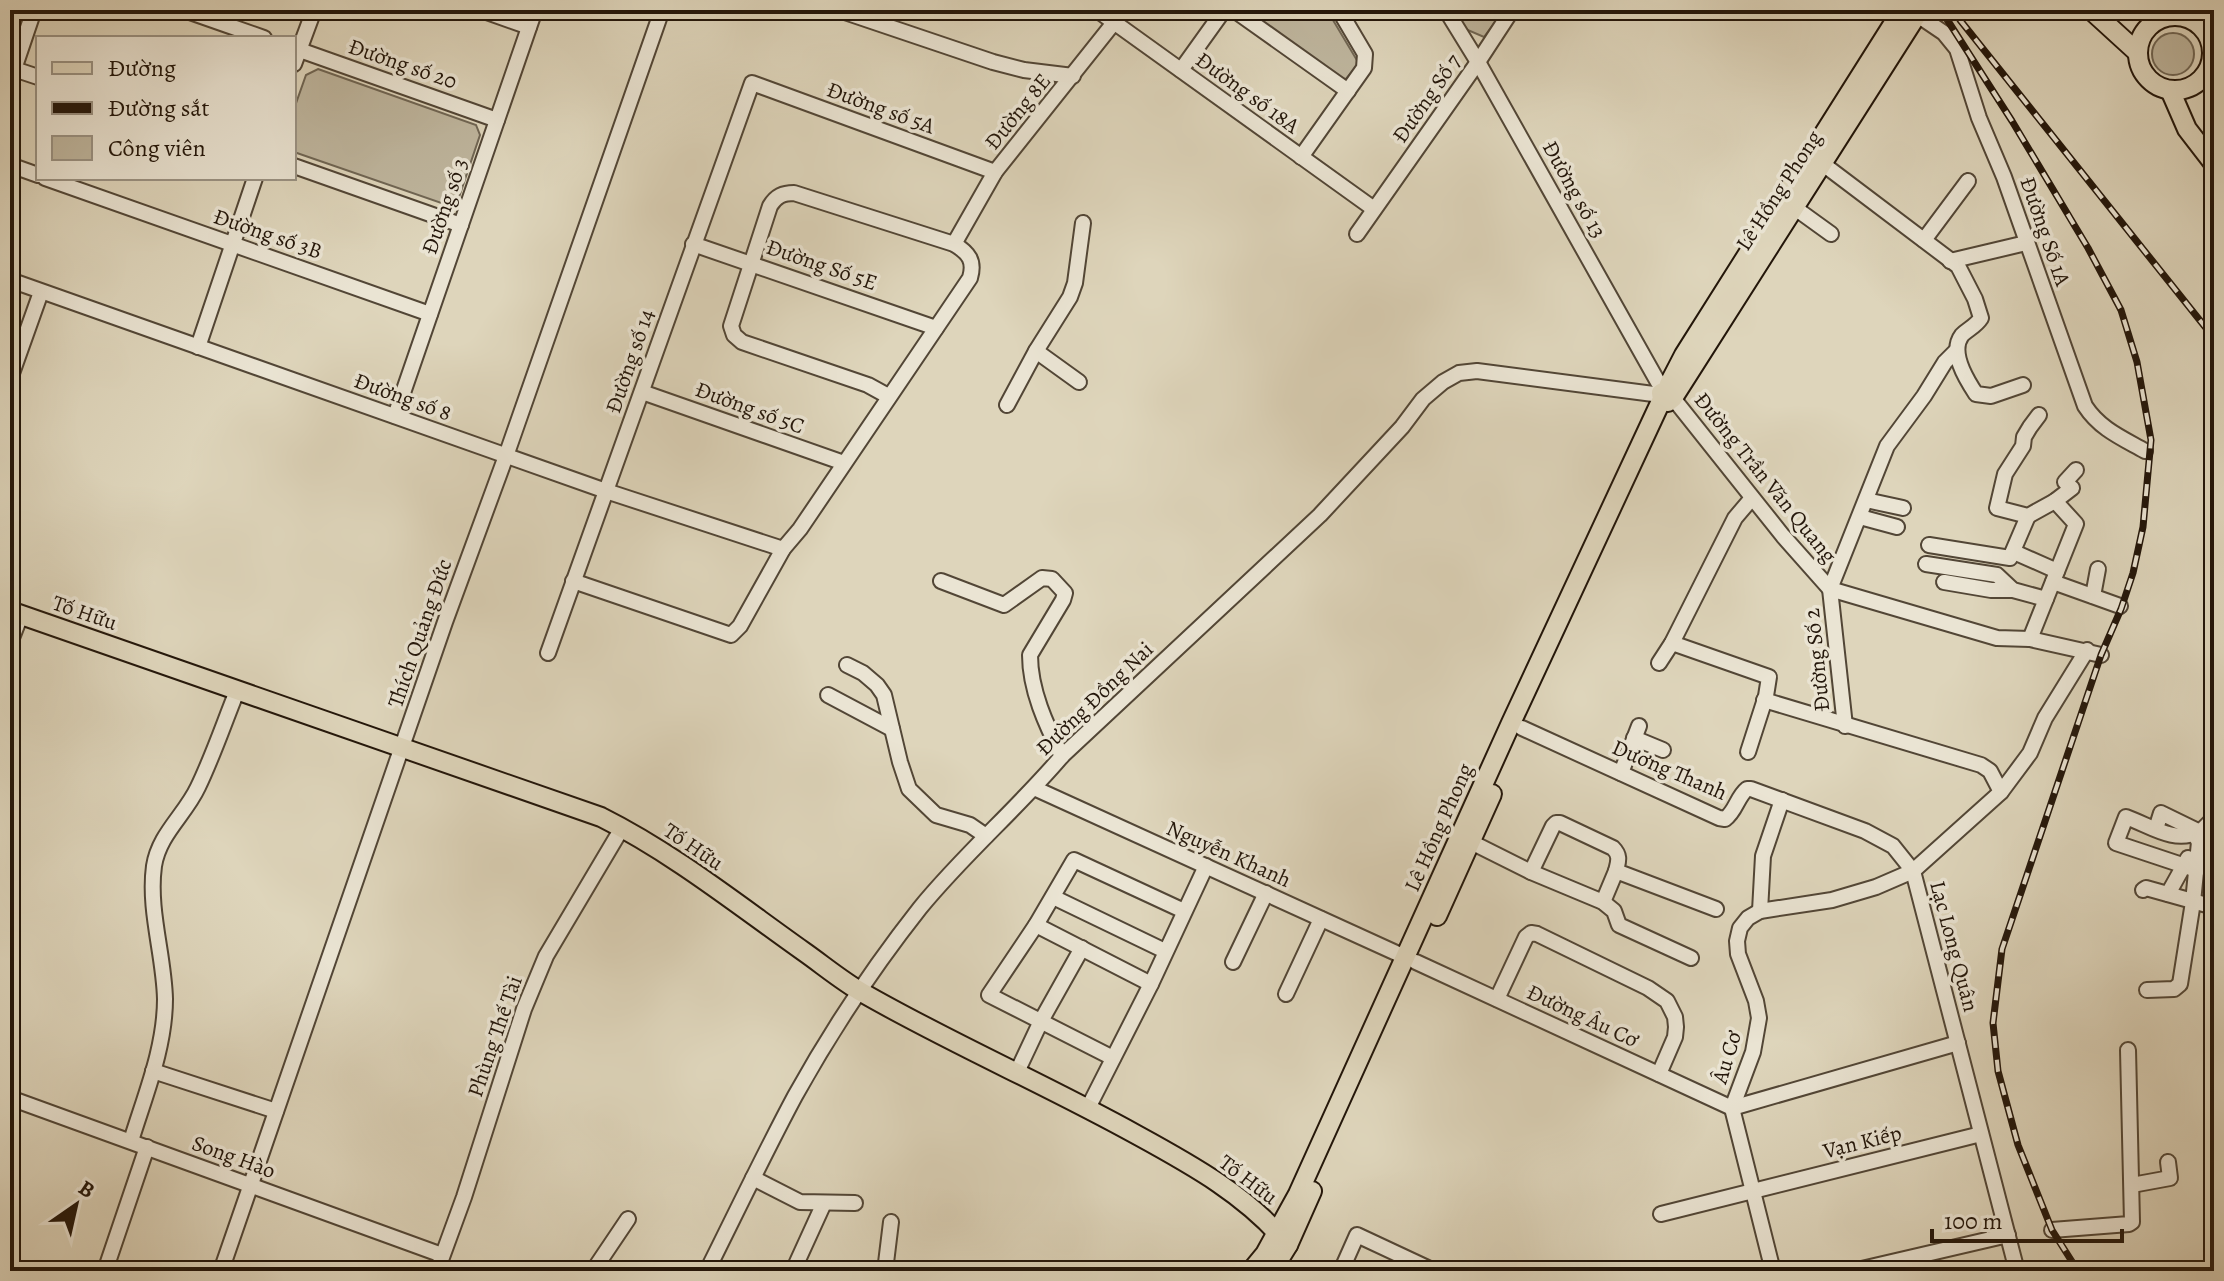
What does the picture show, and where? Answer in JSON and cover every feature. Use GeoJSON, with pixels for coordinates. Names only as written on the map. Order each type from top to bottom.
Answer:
{"type":"FeatureCollection","features":[{"type":"Feature","properties":{"kind":"main road"},"geometry":{"type":"LineString","coordinates":[[2091,10],[2137,52]]}},
{"type":"Feature","properties":{"kind":"main road","name":"Lê Hồng Phong"},"geometry":{"type":"LineString","coordinates":[[1667,395],[1823,164],[1906,12]]}},
{"type":"Feature","properties":{"kind":"main road","name":"Lê Hồng Phong"},"geometry":{"type":"LineString","coordinates":[[1251,1271],[1271,1266],[1693,341],[1906,12]]}},
{"type":"Feature","properties":{"kind":"main road"},"geometry":{"type":"LineString","coordinates":[[2161,13],[2193,20],[2210,32],[2213,59],[2206,74],[2186,88],[2162,88],[2149,79],[2140,67],[2137,52],[2144,31],[2158,20],[2161,13]]}},
{"type":"Feature","properties":{"kind":"main road"},"geometry":{"type":"LineString","coordinates":[[2170,90],[2187,129],[2214,164]]}},
{"type":"Feature","properties":{"kind":"main road","name":"Tố Hữu"},"geometry":{"type":"LineString","coordinates":[[15,613],[601,817],[692,874],[860,991],[1164,1150],[1253,1208],[1283,1239]]}},
{"type":"Feature","properties":{"kind":"main road","name":"Lê Hồng Phong"},"geometry":{"type":"LineString","coordinates":[[1410,959],[1471,842],[1516,726]]}},
{"type":"Feature","properties":{"kind":"street"},"geometry":{"type":"LineString","coordinates":[[34,10],[12,75],[36,77]]}},
{"type":"Feature","properties":{"kind":"street"},"geometry":{"type":"LineString","coordinates":[[184,10],[258,36]]}},
{"type":"Feature","properties":{"kind":"street"},"geometry":{"type":"LineString","coordinates":[[296,54],[314,10]]}},
{"type":"Feature","properties":{"kind":"street"},"geometry":{"type":"LineString","coordinates":[[481,10],[529,27]]}},
{"type":"Feature","properties":{"kind":"street","name":"Đường số 3"},"geometry":{"type":"LineString","coordinates":[[395,416],[535,10]]}},
{"type":"Feature","properties":{"kind":"street","name":"Thích Quảng Đức"},"geometry":{"type":"LineString","coordinates":[[221,1271],[445,622],[662,10]]}},
{"type":"Feature","properties":{"kind":"street"},"geometry":{"type":"LineString","coordinates":[[839,10],[993,62],[1024,70],[1073,76]]}},
{"type":"Feature","properties":{"kind":"street","name":"Đường số 18A"},"geometry":{"type":"LineString","coordinates":[[1097,10],[1374,209]]}},
{"type":"Feature","properties":{"kind":"street","name":"Đường 8E"},"geometry":{"type":"LineString","coordinates":[[954,244],[995,172],[1124,10]]}},
{"type":"Feature","properties":{"kind":"street"},"geometry":{"type":"LineString","coordinates":[[1181,70],[1224,10]]}},
{"type":"Feature","properties":{"kind":"street"},"geometry":{"type":"LineString","coordinates":[[1234,10],[1348,91]]}},
{"type":"Feature","properties":{"kind":"street"},"geometry":{"type":"LineString","coordinates":[[1301,157],[1366,61],[1339,10]]}},
{"type":"Feature","properties":{"kind":"street","name":"Đường số 13"},"geometry":{"type":"LineString","coordinates":[[1446,10],[1667,395]]}},
{"type":"Feature","properties":{"kind":"street","name":"Đường Số 7"},"geometry":{"type":"LineString","coordinates":[[1357,234],[1512,10]]}},
{"type":"Feature","properties":{"kind":"street","name":"Đường Số 1A"},"geometry":{"type":"LineString","coordinates":[[1906,12],[1944,33],[1957,49],[1979,118],[2004,177],[2085,406],[2093,419],[2107,431],[2145,451]]}},
{"type":"Feature","properties":{"kind":"street","name":"Đường số 20"},"geometry":{"type":"LineString","coordinates":[[296,54],[497,120]]}},
{"type":"Feature","properties":{"kind":"street","name":"Đường số 5A"},"geometry":{"type":"LineString","coordinates":[[752,83],[995,172]]}},
{"type":"Feature","properties":{"kind":"street","name":"Đường số 14"},"geometry":{"type":"LineString","coordinates":[[548,653],[752,83]]}},
{"type":"Feature","properties":{"kind":"street"},"geometry":{"type":"LineString","coordinates":[[1823,164],[1958,266],[1981,318],[1957,344],[1965,375],[1976,394],[1991,396],[2023,385]]}},
{"type":"Feature","properties":{"kind":"street"},"geometry":{"type":"LineString","coordinates":[[10,165],[36,174]]}},
{"type":"Feature","properties":{"kind":"street"},"geometry":{"type":"LineString","coordinates":[[296,167],[461,225]]}},
{"type":"Feature","properties":{"kind":"street","name":"Đường số 3B"},"geometry":{"type":"LineString","coordinates":[[51,180],[430,314]]}},
{"type":"Feature","properties":{"kind":"street"},"geometry":{"type":"LineString","coordinates":[[198,347],[254,180]]}},
{"type":"Feature","properties":{"kind":"street"},"geometry":{"type":"LineString","coordinates":[[1924,240],[1968,181]]}},
{"type":"Feature","properties":{"kind":"street"},"geometry":{"type":"LineString","coordinates":[[573,581],[731,635],[740,626],[783,549],[800,529],[970,278],[973,268],[971,258],[954,244],[786,193],[770,206],[731,326],[732,331],[742,342],[868,385],[888,396]]}},
{"type":"Feature","properties":{"kind":"street"},"geometry":{"type":"LineString","coordinates":[[1795,208],[1831,234]]}},
{"type":"Feature","properties":{"kind":"street"},"geometry":{"type":"LineString","coordinates":[[1007,405],[1064,308],[1075,283],[1083,223]]}},
{"type":"Feature","properties":{"kind":"street"},"geometry":{"type":"LineString","coordinates":[[1950,261],[2026,243]]}},
{"type":"Feature","properties":{"kind":"street","name":"Đường Số 5E"},"geometry":{"type":"LineString","coordinates":[[693,244],[936,328]]}},
{"type":"Feature","properties":{"kind":"street","name":"Đường số 8"},"geometry":{"type":"LineString","coordinates":[[10,280],[606,491],[783,549]]}},
{"type":"Feature","properties":{"kind":"street"},"geometry":{"type":"LineString","coordinates":[[10,379],[41,292]]}},
{"type":"Feature","properties":{"kind":"street"},"geometry":{"type":"LineString","coordinates":[[1830,589],[1887,446],[1948,357],[1957,350]]}},
{"type":"Feature","properties":{"kind":"street"},"geometry":{"type":"LineString","coordinates":[[1036,351],[1079,382]]}},
{"type":"Feature","properties":{"kind":"street","name":"Đường Đồng Nai"},"geometry":{"type":"LineString","coordinates":[[707,1271],[796,1094],[860,991],[921,908],[1062,756],[1320,515],[1402,427],[1423,399],[1459,373],[1477,371],[1667,395]]}},
{"type":"Feature","properties":{"kind":"street","name":"Đường số 5C"},"geometry":{"type":"LineString","coordinates":[[642,392],[844,463]]}},
{"type":"Feature","properties":{"kind":"street","name":"Đường Trần Văn Quang"},"geometry":{"type":"LineString","coordinates":[[1667,395],[1830,589],[1997,638],[2030,639],[2094,653]]}},
{"type":"Feature","properties":{"kind":"street"},"geometry":{"type":"LineString","coordinates":[[2028,516],[1997,508],[2005,474],[2039,415]]}},
{"type":"Feature","properties":{"kind":"street"},"geometry":{"type":"LineString","coordinates":[[1929,545],[2010,558],[2028,516],[2072,488],[2065,482],[2076,470]]}},
{"type":"Feature","properties":{"kind":"street"},"geometry":{"type":"LineString","coordinates":[[1659,663],[1724,539],[1740,511],[1752,498]]}},
{"type":"Feature","properties":{"kind":"street"},"geometry":{"type":"LineString","coordinates":[[1866,500],[1903,508]]}},
{"type":"Feature","properties":{"kind":"street"},"geometry":{"type":"LineString","coordinates":[[2030,639],[2076,524],[2055,501]]}},
{"type":"Feature","properties":{"kind":"street"},"geometry":{"type":"LineString","coordinates":[[1860,517],[1897,527]]}},
{"type":"Feature","properties":{"kind":"street"},"geometry":{"type":"LineString","coordinates":[[2014,552],[2093,596],[2120,606]]}},
{"type":"Feature","properties":{"kind":"street"},"geometry":{"type":"LineString","coordinates":[[1926,564],[1997,575],[2013,590]]}},
{"type":"Feature","properties":{"kind":"street"},"geometry":{"type":"LineString","coordinates":[[2093,596],[2098,569]]}},
{"type":"Feature","properties":{"kind":"street"},"geometry":{"type":"LineString","coordinates":[[941,581],[999,605],[1008,604],[1042,578],[1052,579],[1065,593],[1033,648],[1030,665],[1043,719],[1062,756]]}},
{"type":"Feature","properties":{"kind":"street"},"geometry":{"type":"LineString","coordinates":[[1944,582],[1991,590],[2013,590],[2046,599]]}},
{"type":"Feature","properties":{"kind":"street","name":"Đường Số 2"},"geometry":{"type":"LineString","coordinates":[[1830,589],[1845,726]]}},
{"type":"Feature","properties":{"kind":"street"},"geometry":{"type":"LineString","coordinates":[[10,643],[15,613]]}},
{"type":"Feature","properties":{"kind":"street"},"geometry":{"type":"LineString","coordinates":[[1672,643],[1769,677],[1748,752]]}},
{"type":"Feature","properties":{"kind":"street","name":"Lạc Long Quân"},"geometry":{"type":"LineString","coordinates":[[2017,1271],[1913,871],[2001,792],[2030,753],[2045,718],[2094,653]]}},
{"type":"Feature","properties":{"kind":"street"},"geometry":{"type":"LineString","coordinates":[[847,665],[863,673],[884,695],[909,789],[936,815],[970,825],[986,836]]}},
{"type":"Feature","properties":{"kind":"street"},"geometry":{"type":"LineString","coordinates":[[131,1141],[153,1071],[163,1022],[163,969],[153,883],[159,846],[199,786],[237,691]]}},
{"type":"Feature","properties":{"kind":"street"},"geometry":{"type":"LineString","coordinates":[[828,695],[892,729]]}},
{"type":"Feature","properties":{"kind":"street"},"geometry":{"type":"LineString","coordinates":[[1764,700],[1981,765],[1990,771],[2001,792]]}},
{"type":"Feature","properties":{"kind":"street","name":"Dương Thanh"},"geometry":{"type":"LineString","coordinates":[[1516,726],[1719,818],[1730,816],[1742,792],[1747,789],[1782,800],[1893,846],[1913,871]]}},
{"type":"Feature","properties":{"kind":"street"},"geometry":{"type":"LineString","coordinates":[[1621,773],[1637,732],[1663,750]]}},
{"type":"Feature","properties":{"kind":"street","name":"Nguyễn Khanh"},"geometry":{"type":"LineString","coordinates":[[1034,788],[1410,959]]}},
{"type":"Feature","properties":{"kind":"street"},"geometry":{"type":"LineString","coordinates":[[1782,800],[1763,856],[1760,911],[1832,900],[1876,887],[1913,871]]}},
{"type":"Feature","properties":{"kind":"street"},"geometry":{"type":"LineString","coordinates":[[2190,868],[2116,843],[2126,817],[2175,836],[2187,837],[2200,832],[2214,818]]}},
{"type":"Feature","properties":{"kind":"street"},"geometry":{"type":"LineString","coordinates":[[1531,872],[1556,823],[1560,823],[1618,852],[1616,871],[1603,902]]}},
{"type":"Feature","properties":{"kind":"street","name":"Phùng Thế Tài"},"geometry":{"type":"LineString","coordinates":[[437,1271],[534,983],[546,956],[622,828]]}},
{"type":"Feature","properties":{"kind":"street"},"geometry":{"type":"LineString","coordinates":[[2147,990],[2174,989],[2180,984],[2193,902],[2190,868],[2200,832]]}},
{"type":"Feature","properties":{"kind":"street"},"geometry":{"type":"LineString","coordinates":[[1471,842],[1531,872],[1603,902],[1614,911],[1619,925],[1691,958]]}},
{"type":"Feature","properties":{"kind":"street"},"geometry":{"type":"LineString","coordinates":[[1113,1058],[989,995],[1036,925],[1074,860],[1184,911]]}},
{"type":"Feature","properties":{"kind":"street"},"geometry":{"type":"LineString","coordinates":[[1088,1108],[1206,866]]}},
{"type":"Feature","properties":{"kind":"street"},"geometry":{"type":"LineString","coordinates":[[2168,894],[2170,887],[2190,868]]}},
{"type":"Feature","properties":{"kind":"street"},"geometry":{"type":"LineString","coordinates":[[1616,871],[1716,909]]}},
{"type":"Feature","properties":{"kind":"street"},"geometry":{"type":"LineString","coordinates":[[2143,890],[2146,888],[2214,907]]}},
{"type":"Feature","properties":{"kind":"street"},"geometry":{"type":"LineString","coordinates":[[1233,962],[1266,893]]}},
{"type":"Feature","properties":{"kind":"street"},"geometry":{"type":"LineString","coordinates":[[1053,897],[1165,951]]}},
{"type":"Feature","properties":{"kind":"street","name":"Âu Cơ"},"geometry":{"type":"LineString","coordinates":[[1760,911],[1748,918],[1740,928],[1737,941],[1738,954],[1756,1001],[1759,1018],[1753,1052],[1732,1108],[1773,1271]]}},
{"type":"Feature","properties":{"kind":"street"},"geometry":{"type":"LineString","coordinates":[[1286,994],[1321,919]]}},
{"type":"Feature","properties":{"kind":"street"},"geometry":{"type":"LineString","coordinates":[[1036,925],[1151,984]]}},
{"type":"Feature","properties":{"kind":"street"},"geometry":{"type":"LineString","coordinates":[[1497,999],[1526,937],[1531,933],[1537,934],[1648,988],[1667,1001],[1675,1017],[1675,1037],[1659,1074]]}},
{"type":"Feature","properties":{"kind":"street"},"geometry":{"type":"LineString","coordinates":[[1017,1072],[1041,1021],[1082,948]]}},
{"type":"Feature","properties":{"kind":"street","name":"Đường Âu Cơ"},"geometry":{"type":"LineString","coordinates":[[1410,959],[1732,1108]]}},
{"type":"Feature","properties":{"kind":"street"},"geometry":{"type":"LineString","coordinates":[[1732,1108],[1958,1043]]}},
{"type":"Feature","properties":{"kind":"street"},"geometry":{"type":"LineString","coordinates":[[2052,1230],[2129,1224],[2133,1218],[2128,1050]]}},
{"type":"Feature","properties":{"kind":"street"},"geometry":{"type":"LineString","coordinates":[[153,1071],[276,1111]]}},
{"type":"Feature","properties":{"kind":"street","name":"Song Hào"},"geometry":{"type":"LineString","coordinates":[[10,1098],[442,1255]]}},
{"type":"Feature","properties":{"kind":"street","name":"Vạn Kiếp"},"geometry":{"type":"LineString","coordinates":[[1661,1214],[1981,1134]]}},
{"type":"Feature","properties":{"kind":"street"},"geometry":{"type":"LineString","coordinates":[[105,1271],[147,1147]]}},
{"type":"Feature","properties":{"kind":"street"},"geometry":{"type":"LineString","coordinates":[[2132,1185],[2170,1178],[2168,1162]]}},
{"type":"Feature","properties":{"kind":"street"},"geometry":{"type":"LineString","coordinates":[[753,1178],[800,1202],[855,1203]]}},
{"type":"Feature","properties":{"kind":"street"},"geometry":{"type":"LineString","coordinates":[[793,1271],[824,1203]]}},
{"type":"Feature","properties":{"kind":"street"},"geometry":{"type":"LineString","coordinates":[[593,1271],[628,1219]]}},
{"type":"Feature","properties":{"kind":"street"},"geometry":{"type":"LineString","coordinates":[[885,1271],[891,1222]]}},
{"type":"Feature","properties":{"kind":"street"},"geometry":{"type":"LineString","coordinates":[[1341,1271],[1357,1235],[1430,1270]]}},
{"type":"Feature","properties":{"kind":"street"},"geometry":{"type":"LineString","coordinates":[[1853,1271],[2008,1235]]}},
{"type":"Feature","properties":{"kind":"green space"},"geometry":{"type":"Polygon","coordinates":[[[1245,10],[1327,10],[1358,62],[1346,79],[1339,78],[1245,10]]]}},
{"type":"Feature","properties":{"kind":"green space"},"geometry":{"type":"Polygon","coordinates":[[[1452,10],[1504,10],[1484,37],[1463,28],[1452,10]]]}},
{"type":"Feature","properties":{"kind":"green space"},"geometry":{"type":"Polygon","coordinates":[[[2173,33],[2188,39],[2194,54],[2188,69],[2173,75],[2158,69],[2152,54],[2158,39],[2173,33]]]}},
{"type":"Feature","properties":{"kind":"green space"},"geometry":{"type":"Polygon","coordinates":[[[318,69],[476,125],[480,135],[458,200],[447,205],[296,153],[296,103],[306,75],[318,69]]]}},
{"type":"Feature","properties":{"kind":"railway"},"geometry":{"type":"LineString","coordinates":[[1941,10],[2012,121],[2121,310],[2137,362],[2151,440],[2143,527],[2133,573],[2101,655],[2002,949],[1993,1023],[1998,1071],[2018,1145],[2052,1230],[2078,1271]]}},
{"type":"Feature","properties":{"kind":"railway"},"geometry":{"type":"LineString","coordinates":[[1960,20],[2214,338]]}}]}
